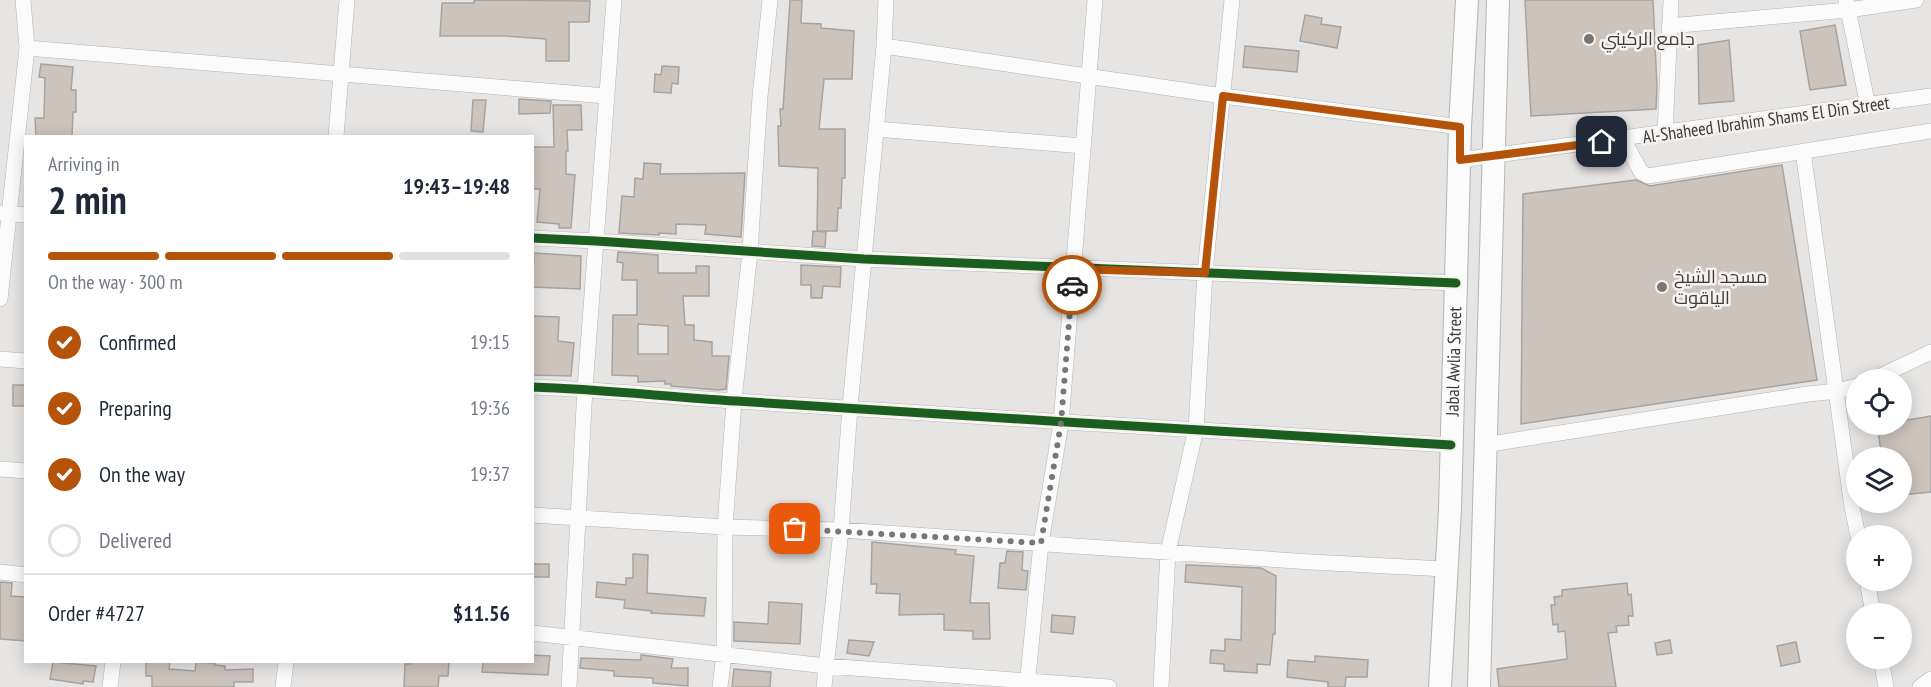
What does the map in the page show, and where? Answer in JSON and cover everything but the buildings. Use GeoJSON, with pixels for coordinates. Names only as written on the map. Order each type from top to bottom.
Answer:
{"type":"FeatureCollection","features":[{"type":"Feature","properties":{"kind":"main road","name":"Jabal Awlia Street"},"geometry":{"type":"LineString","coordinates":[[1440,687],[1451,445],[1460,127],[1467,0]]}},
{"type":"Feature","properties":{"kind":"main road","name":"Jabal Awlia Street"},"geometry":{"type":"LineString","coordinates":[[1479,687],[1498,0]]}},
{"type":"Feature","properties":{"kind":"street"},"geometry":{"type":"LineString","coordinates":[[0,299],[12,214],[27,48],[23,0]]}},
{"type":"Feature","properties":{"kind":"street"},"geometry":{"type":"LineString","coordinates":[[336,135],[347,0]]}},
{"type":"Feature","properties":{"kind":"street"},"geometry":{"type":"LineString","coordinates":[[569,687],[585,388],[614,0]]}},
{"type":"Feature","properties":{"kind":"street"},"geometry":{"type":"LineString","coordinates":[[720,687],[724,654],[725,527],[734,401],[750,251],[760,96],[770,0]]}},
{"type":"Feature","properties":{"kind":"street"},"geometry":{"type":"LineString","coordinates":[[824,687],[841,530],[850,407],[884,46],[886,0]]}},
{"type":"Feature","properties":{"kind":"street"},"geometry":{"type":"LineString","coordinates":[[1027,684],[1041,543],[1061,423],[1095,0]]}},
{"type":"Feature","properties":{"kind":"street"},"geometry":{"type":"LineString","coordinates":[[1161,687],[1168,552],[1196,429],[1205,273],[1232,0]]}},
{"type":"Feature","properties":{"kind":"street"},"geometry":{"type":"LineString","coordinates":[[1665,134],[1671,0]]}},
{"type":"Feature","properties":{"kind":"street"},"geometry":{"type":"LineString","coordinates":[[1669,26],[1847,5],[1916,0]]}},
{"type":"Feature","properties":{"kind":"street"},"geometry":{"type":"LineString","coordinates":[[1847,5],[1868,106]]}},
{"type":"Feature","properties":{"kind":"street"},"geometry":{"type":"LineString","coordinates":[[884,46],[1223,96],[1460,127]]}},
{"type":"Feature","properties":{"kind":"street"},"geometry":{"type":"LineString","coordinates":[[27,48],[606,96]]}},
{"type":"Feature","properties":{"kind":"street","name":"Al-Shaheed Ibrahim Shams El Din Street"},"geometry":{"type":"LineString","coordinates":[[1460,160],[1665,134],[1931,96]]}},
{"type":"Feature","properties":{"kind":"street"},"geometry":{"type":"LineString","coordinates":[[876,129],[1083,146]]}},
{"type":"Feature","properties":{"kind":"street"},"geometry":{"type":"LineString","coordinates":[[1623,139],[1641,172],[1648,176],[1931,131]]}},
{"type":"Feature","properties":{"kind":"street"},"geometry":{"type":"LineString","coordinates":[[1803,151],[1856,525]]}},
{"type":"Feature","properties":{"kind":"street"},"geometry":{"type":"LineString","coordinates":[[534,238],[864,259],[1456,284]]}},
{"type":"Feature","properties":{"kind":"street"},"geometry":{"type":"LineString","coordinates":[[1895,369],[1931,352]]}},
{"type":"Feature","properties":{"kind":"street"},"geometry":{"type":"LineString","coordinates":[[0,359],[24,361]]}},
{"type":"Feature","properties":{"kind":"street"},"geometry":{"type":"LineString","coordinates":[[534,387],[585,388],[734,401],[850,407],[1061,423],[1451,445]]}},
{"type":"Feature","properties":{"kind":"street"},"geometry":{"type":"LineString","coordinates":[[1485,445],[1846,389]]}},
{"type":"Feature","properties":{"kind":"street"},"geometry":{"type":"LineString","coordinates":[[0,469],[24,471]]}},
{"type":"Feature","properties":{"kind":"street"},"geometry":{"type":"LineString","coordinates":[[534,515],[725,527],[841,530],[1445,569]]}},
{"type":"Feature","properties":{"kind":"street"},"geometry":{"type":"LineString","coordinates":[[0,572],[24,575]]}},
{"type":"Feature","properties":{"kind":"street"},"geometry":{"type":"LineString","coordinates":[[534,633],[826,666],[1027,684],[1109,687]]}},
{"type":"Feature","properties":{"kind":"street"},"geometry":{"type":"LineString","coordinates":[[110,687],[113,663]]}},
{"type":"Feature","properties":{"kind":"street"},"geometry":{"type":"LineString","coordinates":[[283,687],[286,663]]}},
{"type":"Feature","properties":{"kind":"street"},"geometry":{"type":"LineString","coordinates":[[1883,669],[1886,687]]}},
{"type":"Feature","properties":{"kind":"street"},"geometry":{"type":"LineString","coordinates":[[1920,687],[1931,679]]}},
{"type":"Feature","properties":{"kind":"cycle path"},"geometry":{"type":"LineString","coordinates":[[534,238],[864,259],[1456,283]]}},
{"type":"Feature","properties":{"kind":"cycle path"},"geometry":{"type":"LineString","coordinates":[[534,387],[1451,445]]}},
{"type":"Feature","properties":{"kind":"way so far"},"geometry":{"type":"LineString","coordinates":[[795,529],[1041,543],[1061,423],[1072,285]]}},
{"type":"Feature","properties":{"kind":"place","name":"جامع الركيني"},"geometry":{"type":"Point","coordinates":[1589,39]}},
{"type":"Feature","properties":{"kind":"place","name":"مسجد الشيخ الياقوت"},"geometry":{"type":"Point","coordinates":[1662,287]}},
{"type":"Feature","properties":{"kind":"route"},"geometry":{"type":"LineString","coordinates":[[1072,285],[1073,269],[1205,273],[1223,96],[1460,127],[1460,160],[1602,142]]}}]}
